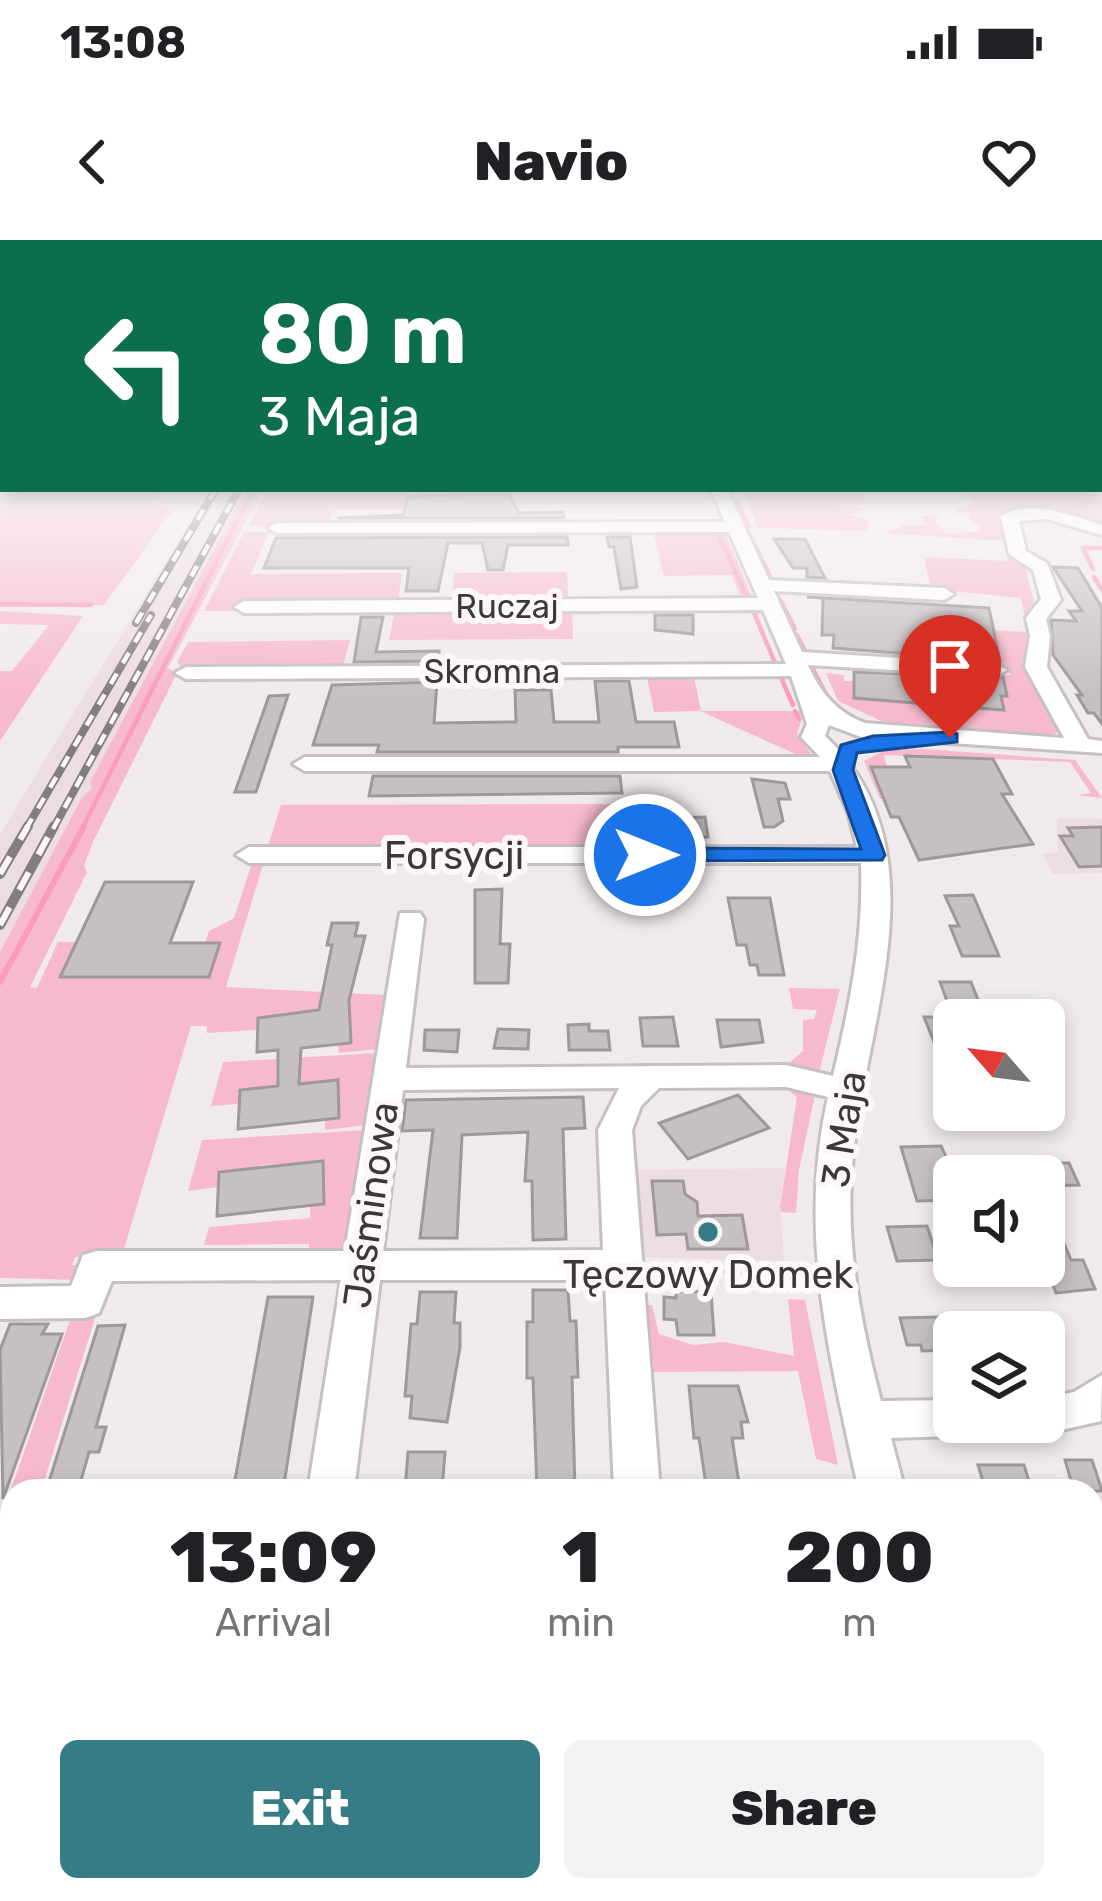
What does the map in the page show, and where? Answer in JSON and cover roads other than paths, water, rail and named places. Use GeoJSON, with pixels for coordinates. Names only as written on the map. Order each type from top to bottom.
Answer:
{"type":"FeatureCollection","features":[{"type":"Feature","properties":{"kind":"street","name":"3 Maja"},"geometry":{"type":"LineString","coordinates":[[742,541],[800,672],[841,744],[874,855],[880,927],[833,1158],[831,1220],[840,1306],[880,1479]]}},
{"type":"Feature","properties":{"kind":"street"},"geometry":{"type":"LineString","coordinates":[[1015,541],[1018,554],[1041,567],[1051,600],[1036,618],[1040,636],[1036,667],[1102,769]]}},
{"type":"Feature","properties":{"kind":"street","name":"Ruczaj"},"geometry":{"type":"LineString","coordinates":[[244,607],[944,594]]}},
{"type":"Feature","properties":{"kind":"street","name":"Skromna"},"geometry":{"type":"LineString","coordinates":[[186,673],[996,670]]}},
{"type":"Feature","properties":{"kind":"street"},"geometry":{"type":"LineString","coordinates":[[305,764],[950,738],[1089,746]]}},
{"type":"Feature","properties":{"kind":"street","name":"Forsycji"},"geometry":{"type":"LineString","coordinates":[[249,855],[874,855]]}},
{"type":"Feature","properties":{"kind":"street","name":"Jaśminowa"},"geometry":{"type":"LineString","coordinates":[[333,1479],[410,919]]}},
{"type":"Feature","properties":{"kind":"street"},"geometry":{"type":"LineString","coordinates":[[388,1079],[786,1076],[847,1090]]}},
{"type":"Feature","properties":{"kind":"street"},"geometry":{"type":"LineString","coordinates":[[636,1479],[616,1120],[626,1100],[650,1078]]}},
{"type":"Feature","properties":{"kind":"street"},"geometry":{"type":"LineString","coordinates":[[0,1303],[85,1302],[97,1266],[621,1265]]}},
{"type":"Feature","properties":{"kind":"street"},"geometry":{"type":"LineString","coordinates":[[1065,1412],[1086,1408],[1102,1393]]}},
{"type":"Feature","properties":{"kind":"street"},"geometry":{"type":"LineString","coordinates":[[866,1420],[933,1418]]}},
{"type":"Feature","properties":{"kind":"waterway"},"geometry":{"type":"LineString","coordinates":[[82,829],[227,541]]}},
{"type":"Feature","properties":{"kind":"waterway"},"geometry":{"type":"LineString","coordinates":[[721,541],[748,599]]}},
{"type":"Feature","properties":{"kind":"waterway"},"geometry":{"type":"LineString","coordinates":[[755,546],[761,558]]}},
{"type":"Feature","properties":{"kind":"waterway"},"geometry":{"type":"LineString","coordinates":[[1093,569],[1083,548],[1102,548]]}},
{"type":"Feature","properties":{"kind":"waterway"},"geometry":{"type":"LineString","coordinates":[[763,562],[772,581]]}},
{"type":"Feature","properties":{"kind":"waterway"},"geometry":{"type":"LineString","coordinates":[[1094,577],[1102,590]]}},
{"type":"Feature","properties":{"kind":"waterway"},"geometry":{"type":"LineString","coordinates":[[780,600],[795,629]]}},
{"type":"Feature","properties":{"kind":"waterway"},"geometry":{"type":"LineString","coordinates":[[0,604],[91,605]]}},
{"type":"Feature","properties":{"kind":"waterway"},"geometry":{"type":"LineString","coordinates":[[752,608],[775,663]]}},
{"type":"Feature","properties":{"kind":"waterway"},"geometry":{"type":"LineString","coordinates":[[797,635],[807,655]]}},
{"type":"Feature","properties":{"kind":"waterway"},"geometry":{"type":"LineString","coordinates":[[809,661],[828,699]]}},
{"type":"Feature","properties":{"kind":"waterway"},"geometry":{"type":"LineString","coordinates":[[773,673],[779,673],[793,705]]}},
{"type":"Feature","properties":{"kind":"waterway"},"geometry":{"type":"LineString","coordinates":[[795,711],[799,719]]}},
{"type":"Feature","properties":{"kind":"waterway"},"geometry":{"type":"LineString","coordinates":[[0,982],[84,826]]}},
{"type":"Feature","properties":{"kind":"railway"},"geometry":{"type":"LineString","coordinates":[[136,623],[185,541]]}},
{"type":"Feature","properties":{"kind":"railway"},"geometry":{"type":"LineString","coordinates":[[53,829],[211,541]]}},
{"type":"Feature","properties":{"kind":"railway"},"geometry":{"type":"LineString","coordinates":[[26,829],[151,615]]}},
{"type":"Feature","properties":{"kind":"railway"},"geometry":{"type":"LineString","coordinates":[[0,874],[28,826]]}},
{"type":"Feature","properties":{"kind":"railway"},"geometry":{"type":"LineString","coordinates":[[0,925],[54,826]]}},
{"type":"Feature","properties":{"kind":"place","name":"Tęczowy Domek"},"geometry":{"type":"Point","coordinates":[708,1232]}}]}
